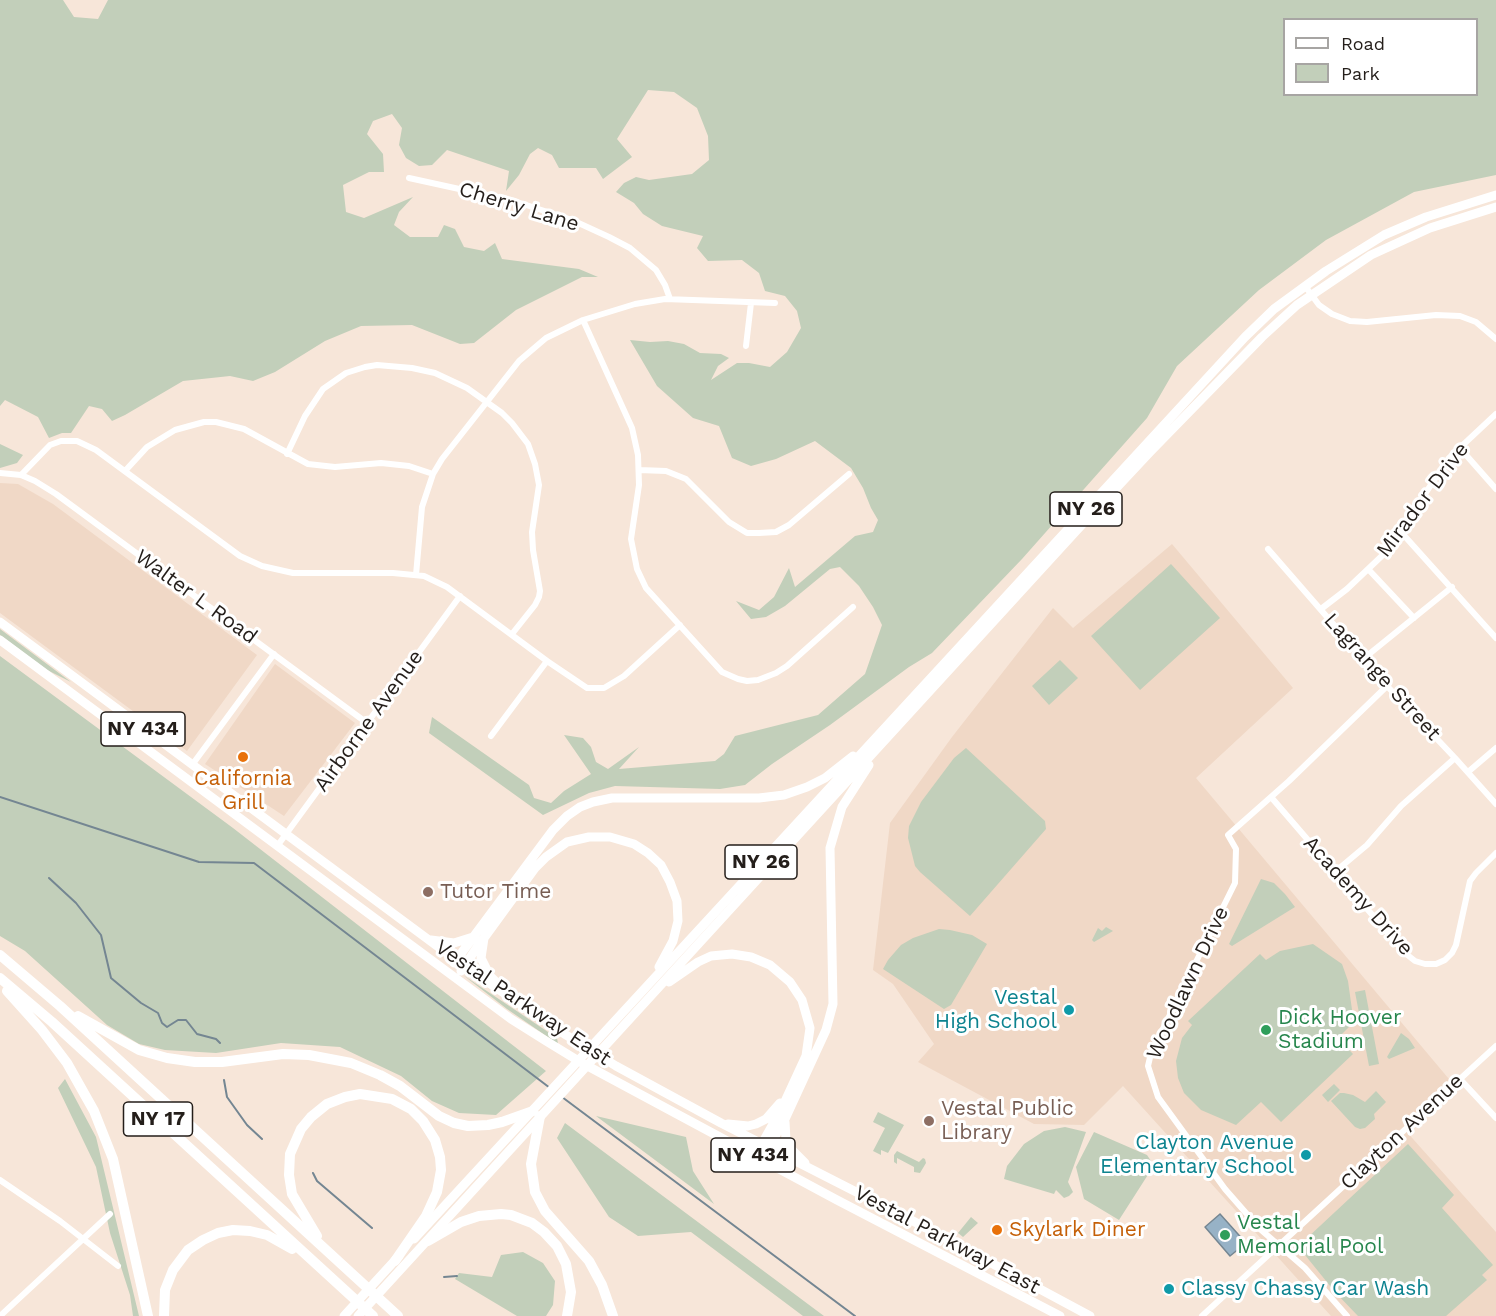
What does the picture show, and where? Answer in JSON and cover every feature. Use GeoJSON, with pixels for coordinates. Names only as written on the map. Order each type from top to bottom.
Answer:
{"type":"FeatureCollection","features":[{"type":"Feature","properties":{"kind":"highway","name":"NY 17"},"geometry":{"type":"LineString","coordinates":[[0,956],[60,1006],[398,1316]]}},
{"type":"Feature","properties":{"kind":"highway","name":"NY 17"},"geometry":{"type":"LineString","coordinates":[[0,978],[52,1022],[373,1316]]}},
{"type":"Feature","properties":{"kind":"highway"},"geometry":{"type":"LineString","coordinates":[[0,984],[42,1030],[67,1063],[94,1112],[113,1159],[148,1316]]}},
{"type":"Feature","properties":{"kind":"highway"},"geometry":{"type":"LineString","coordinates":[[60,1006],[130,1046],[167,1058],[195,1062],[222,1062],[283,1054],[309,1055],[351,1063],[380,1075],[454,1123],[468,1126],[488,1125],[536,1114],[531,1164],[535,1192],[545,1211],[589,1261],[602,1285],[613,1316]]}},
{"type":"Feature","properties":{"kind":"highway"},"geometry":{"type":"LineString","coordinates":[[325,1249],[292,1194],[289,1175],[292,1147],[310,1117],[327,1104],[360,1094],[392,1098],[411,1109],[423,1121],[435,1140],[441,1170],[434,1201],[399,1264]]}},
{"type":"Feature","properties":{"kind":"highway"},"geometry":{"type":"LineString","coordinates":[[428,1241],[461,1222],[479,1216],[511,1215],[531,1223],[557,1245],[566,1263],[571,1292],[567,1316]]}},
{"type":"Feature","properties":{"kind":"highway"},"geometry":{"type":"LineString","coordinates":[[164,1316],[165,1290],[173,1270],[188,1250],[218,1233],[233,1230],[267,1235],[289,1246],[314,1263]]}},
{"type":"Feature","properties":{"kind":"main road","name":"NY 26"},"geometry":{"type":"LineString","coordinates":[[358,1316],[399,1264],[879,741],[1245,337],[1274,309],[1305,286],[1384,235],[1426,217],[1496,195]]}},
{"type":"Feature","properties":{"kind":"main road","name":"NY 26"},"geometry":{"type":"LineString","coordinates":[[879,741],[1150,452],[1280,320],[1311,295],[1389,245],[1430,228],[1496,207]]}},
{"type":"Feature","properties":{"kind":"main road","name":"Vestal Parkway East"},"geometry":{"type":"LineString","coordinates":[[0,622],[464,966],[616,1066],[1090,1316]]}},
{"type":"Feature","properties":{"kind":"main road","name":"Vestal Parkway East"},"geometry":{"type":"LineString","coordinates":[[0,640],[456,978],[511,1018],[582,1064],[1060,1316]]}},
{"type":"Feature","properties":{"kind":"main road"},"geometry":{"type":"LineString","coordinates":[[456,978],[479,937],[553,830],[580,807],[612,798],[759,798],[784,795],[825,778],[879,741]]}},
{"type":"Feature","properties":{"kind":"main road"},"geometry":{"type":"LineString","coordinates":[[765,1146],[785,1119],[826,1030],[833,1004],[830,848],[842,807],[879,741]]}},
{"type":"Feature","properties":{"kind":"main road"},"geometry":{"type":"LineString","coordinates":[[447,971],[479,937],[535,868],[561,845],[589,837],[602,836],[619,839],[648,853],[661,865],[677,901],[678,921],[673,941],[650,990]]}},
{"type":"Feature","properties":{"kind":"main road"},"geometry":{"type":"LineString","coordinates":[[429,939],[454,943],[479,937]]}},
{"type":"Feature","properties":{"kind":"main road"},"geometry":{"type":"LineString","coordinates":[[479,937],[484,966],[510,998]]}},
{"type":"Feature","properties":{"kind":"main road"},"geometry":{"type":"LineString","coordinates":[[650,990],[711,956],[732,954],[751,957],[770,965],[790,982],[802,1000],[808,1018],[810,1040],[806,1056],[759,1158]]}},
{"type":"Feature","properties":{"kind":"main road"},"geometry":{"type":"LineString","coordinates":[[721,1123],[748,1126],[766,1119],[792,1086]]}},
{"type":"Feature","properties":{"kind":"main road","name":"NY 26"},"geometry":{"type":"LineString","coordinates":[[344,1316],[399,1264],[428,1241],[536,1114]]}},
{"type":"Feature","properties":{"kind":"main road"},"geometry":{"type":"LineString","coordinates":[[785,1119],[786,1140],[792,1150],[812,1170]]}},
{"type":"Feature","properties":{"kind":"street","name":"Cherry Lane"},"geometry":{"type":"LineString","coordinates":[[409,178],[514,201],[572,220],[609,237],[630,248],[656,270],[670,299]]}},
{"type":"Feature","properties":{"kind":"street"},"geometry":{"type":"LineString","coordinates":[[1305,286],[1319,304],[1332,314],[1350,321],[1367,322],[1436,315],[1460,316],[1476,322],[1496,339]]}},
{"type":"Feature","properties":{"kind":"street"},"geometry":{"type":"LineString","coordinates":[[416,575],[420,519],[433,474],[486,400],[535,346],[582,320],[635,304],[670,299],[775,303]]}},
{"type":"Feature","properties":{"kind":"street"},"geometry":{"type":"LineString","coordinates":[[746,346],[750,303]]}},
{"type":"Feature","properties":{"kind":"street"},"geometry":{"type":"LineString","coordinates":[[582,320],[632,428],[639,470],[631,539],[637,568],[646,588],[722,672],[738,679],[758,680],[776,673],[787,666],[853,607]]}},
{"type":"Feature","properties":{"kind":"street"},"geometry":{"type":"LineString","coordinates":[[287,454],[305,416],[323,389],[335,378],[354,369],[377,365],[412,368],[435,373],[486,400],[512,423],[528,444],[535,464],[538,485],[532,532],[539,597],[512,634]]}},
{"type":"Feature","properties":{"kind":"street","name":"Mirador Drive"},"geometry":{"type":"LineString","coordinates":[[1321,609],[1370,570],[1401,531],[1449,458],[1496,414]]}},
{"type":"Feature","properties":{"kind":"street"},"geometry":{"type":"LineString","coordinates":[[125,471],[156,440],[175,430],[204,422],[216,422],[244,429],[287,454],[317,466],[335,468],[381,463],[409,466],[433,474]]}},
{"type":"Feature","properties":{"kind":"street"},"geometry":{"type":"LineString","coordinates":[[0,473],[21,475],[50,445],[61,441],[77,441],[96,450],[240,556],[262,566],[293,573],[416,575],[435,580],[547,661],[582,685],[593,689],[604,688],[628,672],[680,626]]}},
{"type":"Feature","properties":{"kind":"street"},"geometry":{"type":"LineString","coordinates":[[1459,447],[1496,489]]}},
{"type":"Feature","properties":{"kind":"street"},"geometry":{"type":"LineString","coordinates":[[639,470],[666,471],[686,479],[729,522],[747,532],[759,533],[776,532],[789,525],[849,474]]}},
{"type":"Feature","properties":{"kind":"street","name":"Walter L Road"},"geometry":{"type":"LineString","coordinates":[[21,475],[56,494],[367,723]]}},
{"type":"Feature","properties":{"kind":"street"},"geometry":{"type":"LineString","coordinates":[[1401,531],[1496,638]]}},
{"type":"Feature","properties":{"kind":"street","name":"Lagrange Street"},"geometry":{"type":"LineString","coordinates":[[1268,549],[1387,686],[1496,804]]}},
{"type":"Feature","properties":{"kind":"street"},"geometry":{"type":"LineString","coordinates":[[1370,570],[1414,618]]}},
{"type":"Feature","properties":{"kind":"street"},"geometry":{"type":"LineString","coordinates":[[1363,659],[1452,587]]}},
{"type":"Feature","properties":{"kind":"street","name":"Airborne Avenue"},"geometry":{"type":"LineString","coordinates":[[278,846],[460,596]]}},
{"type":"Feature","properties":{"kind":"street"},"geometry":{"type":"LineString","coordinates":[[192,765],[274,654]]}},
{"type":"Feature","properties":{"kind":"street"},"geometry":{"type":"LineString","coordinates":[[491,736],[547,661]]}},
{"type":"Feature","properties":{"kind":"street","name":"Woodlawn Drive"},"geometry":{"type":"LineString","coordinates":[[1347,1316],[1305,1268],[1260,1229],[1225,1189],[1158,1097],[1148,1066],[1151,1053],[1235,883],[1236,849],[1228,835],[1387,686]]}},
{"type":"Feature","properties":{"kind":"street"},"geometry":{"type":"LineString","coordinates":[[1468,772],[1496,748]]}},
{"type":"Feature","properties":{"kind":"street"},"geometry":{"type":"LineString","coordinates":[[1336,871],[1368,845],[1401,806],[1455,758]]}},
{"type":"Feature","properties":{"kind":"street","name":"Academy Drive"},"geometry":{"type":"LineString","coordinates":[[1271,797],[1405,953],[1415,961],[1425,964],[1436,964],[1445,960],[1452,953],[1456,945],[1470,882],[1496,853]]}},
{"type":"Feature","properties":{"kind":"street","name":"Clayton Avenue"},"geometry":{"type":"LineString","coordinates":[[1202,1316],[1496,1046]]}},
{"type":"Feature","properties":{"kind":"street"},"geometry":{"type":"LineString","coordinates":[[1460,1078],[1496,1118]]}},
{"type":"Feature","properties":{"kind":"street"},"geometry":{"type":"LineString","coordinates":[[0,1180],[118,1266]]}},
{"type":"Feature","properties":{"kind":"street"},"geometry":{"type":"LineString","coordinates":[[0,1316],[110,1214]]}},
{"type":"Feature","properties":{"kind":"shaded area"},"geometry":{"type":"Polygon","coordinates":[[[0,483],[18,484],[53,504],[257,655],[187,751],[0,613],[0,483]]]}},
{"type":"Feature","properties":{"kind":"shaded area"},"geometry":{"type":"Polygon","coordinates":[[[1172,544],[1293,688],[1196,778],[1454,1085],[1405,1130],[1496,1232],[1496,1316],[1331,1316],[1123,1086],[1084,1125],[1034,1124],[918,1062],[934,1044],[893,984],[873,970],[890,823],[952,737],[1053,608],[1073,628],[1172,544]]]}},
{"type":"Feature","properties":{"kind":"shaded area"},"geometry":{"type":"Polygon","coordinates":[[[275,664],[355,723],[284,816],[205,764],[275,664]]]}},
{"type":"Feature","properties":{"kind":"green space"},"geometry":{"type":"Polygon","coordinates":[[[0,0],[63,0],[74,17],[98,19],[108,0],[1496,0],[1496,175],[1414,192],[1326,240],[1259,290],[1177,366],[1147,418],[1022,559],[932,653],[909,667],[745,785],[720,789],[615,786],[589,793],[543,815],[429,733],[432,717],[529,785],[534,798],[551,803],[564,791],[591,774],[564,735],[583,738],[591,747],[596,762],[608,769],[639,747],[619,769],[715,761],[724,754],[735,736],[818,715],[865,674],[882,625],[859,586],[840,567],[830,569],[785,606],[766,617],[751,619],[736,601],[759,610],[774,597],[789,568],[795,587],[855,536],[873,532],[878,520],[851,468],[815,441],[776,459],[751,466],[732,458],[719,426],[693,418],[657,386],[630,340],[668,341],[684,344],[700,353],[721,354],[729,358],[718,366],[711,380],[737,363],[770,367],[787,352],[801,328],[797,311],[785,296],[765,291],[759,273],[742,260],[708,261],[697,248],[703,236],[662,226],[643,214],[634,203],[616,192],[624,183],[636,177],[649,180],[692,174],[709,160],[708,136],[697,108],[674,92],[648,90],[617,139],[632,157],[603,179],[596,168],[559,168],[552,155],[538,148],[530,154],[519,175],[506,191],[509,171],[447,150],[432,165],[419,166],[406,158],[399,145],[402,128],[392,114],[373,121],[367,134],[383,154],[384,172],[369,172],[343,185],[346,212],[364,218],[413,197],[399,212],[394,225],[410,237],[438,237],[444,225],[455,229],[464,247],[484,251],[495,243],[502,259],[579,269],[598,277],[582,277],[516,310],[474,343],[460,344],[412,325],[361,326],[325,341],[275,372],[253,381],[230,376],[183,381],[112,421],[102,409],[89,406],[71,433],[62,433],[49,438],[38,417],[5,400],[0,406],[0,0]]]}},
{"type":"Feature","properties":{"kind":"green space"},"geometry":{"type":"Polygon","coordinates":[[[0,444],[23,455],[17,463],[0,468],[0,444]]]}},
{"type":"Feature","properties":{"kind":"green space"},"geometry":{"type":"Polygon","coordinates":[[[1171,564],[1220,618],[1140,690],[1091,636],[1171,564]]]}},
{"type":"Feature","properties":{"kind":"green space"},"geometry":{"type":"Polygon","coordinates":[[[0,629],[71,682],[47,670],[0,635],[0,629]]]}},
{"type":"Feature","properties":{"kind":"green space"},"geometry":{"type":"Polygon","coordinates":[[[0,656],[233,828],[546,1071],[496,1115],[459,1113],[432,1101],[401,1076],[340,1047],[281,1043],[216,1053],[165,1050],[139,1044],[107,1025],[25,951],[0,936],[0,656]]]}},
{"type":"Feature","properties":{"kind":"green space"},"geometry":{"type":"Polygon","coordinates":[[[1060,660],[1078,678],[1049,705],[1032,686],[1060,660]]]}},
{"type":"Feature","properties":{"kind":"green space"},"geometry":{"type":"Polygon","coordinates":[[[966,748],[1045,821],[1046,829],[970,916],[915,866],[908,838],[909,826],[921,802],[954,758],[966,748]]]}},
{"type":"Feature","properties":{"kind":"green space"},"geometry":{"type":"Polygon","coordinates":[[[1261,879],[1274,883],[1295,907],[1232,946],[1229,944],[1261,879]]]}},
{"type":"Feature","properties":{"kind":"green space"},"geometry":{"type":"Polygon","coordinates":[[[1106,927],[1113,931],[1094,942],[1092,940],[1098,928],[1102,931],[1106,927]]]}},
{"type":"Feature","properties":{"kind":"green space"},"geometry":{"type":"Polygon","coordinates":[[[939,929],[972,935],[987,944],[951,1005],[944,1009],[883,969],[901,945],[939,929]]]}},
{"type":"Feature","properties":{"kind":"green space"},"geometry":{"type":"Polygon","coordinates":[[[1313,944],[1342,964],[1348,981],[1355,1021],[1338,1038],[1353,1054],[1281,1122],[1261,1102],[1236,1125],[1201,1110],[1184,1093],[1178,1078],[1176,1061],[1182,1038],[1192,1025],[1188,1021],[1260,954],[1266,960],[1280,951],[1313,944]]]}},
{"type":"Feature","properties":{"kind":"green space"},"geometry":{"type":"Polygon","coordinates":[[[463,975],[557,1038],[558,1044],[507,1009],[463,975]]]}},
{"type":"Feature","properties":{"kind":"green space"},"geometry":{"type":"Polygon","coordinates":[[[1365,990],[1379,1064],[1369,1066],[1355,992],[1365,990]]]}},
{"type":"Feature","properties":{"kind":"green space"},"geometry":{"type":"Polygon","coordinates":[[[1401,1033],[1415,1048],[1389,1059],[1387,1057],[1401,1033]]]}},
{"type":"Feature","properties":{"kind":"green space"},"geometry":{"type":"Polygon","coordinates":[[[65,1079],[96,1137],[139,1316],[133,1316],[130,1295],[110,1233],[96,1167],[58,1088],[65,1079]]]}},
{"type":"Feature","properties":{"kind":"green space"},"geometry":{"type":"Polygon","coordinates":[[[1334,1084],[1340,1090],[1328,1102],[1322,1095],[1334,1084]]]}},
{"type":"Feature","properties":{"kind":"green space"},"geometry":{"type":"Polygon","coordinates":[[[1376,1091],[1386,1102],[1374,1114],[1375,1119],[1365,1128],[1355,1127],[1331,1101],[1340,1093],[1344,1093],[1365,1102],[1376,1091]]]}},
{"type":"Feature","properties":{"kind":"green space"},"geometry":{"type":"Polygon","coordinates":[[[878,1112],[904,1125],[888,1153],[881,1150],[881,1155],[873,1151],[885,1128],[873,1122],[878,1112]]]}},
{"type":"Feature","properties":{"kind":"green space"},"geometry":{"type":"Polygon","coordinates":[[[596,1116],[686,1137],[693,1171],[714,1204],[596,1116]]]}},
{"type":"Feature","properties":{"kind":"green space"},"geometry":{"type":"Polygon","coordinates":[[[565,1123],[824,1316],[803,1316],[691,1232],[638,1236],[609,1217],[557,1138],[565,1123]]]}},
{"type":"Feature","properties":{"kind":"green space"},"geometry":{"type":"Polygon","coordinates":[[[1065,1127],[1086,1132],[1068,1182],[1073,1192],[1069,1196],[1064,1198],[1056,1190],[1054,1194],[1004,1179],[1007,1166],[1024,1144],[1044,1131],[1065,1127]]]}},
{"type":"Feature","properties":{"kind":"green space"},"geometry":{"type":"Polygon","coordinates":[[[1094,1132],[1147,1155],[1151,1161],[1151,1170],[1119,1220],[1084,1199],[1076,1167],[1094,1132]]]}},
{"type":"Feature","properties":{"kind":"green space"},"geometry":{"type":"Polygon","coordinates":[[[1408,1144],[1454,1195],[1442,1208],[1493,1265],[1482,1275],[1487,1280],[1446,1316],[1358,1316],[1305,1255],[1306,1239],[1408,1144]]]}},
{"type":"Feature","properties":{"kind":"green space"},"geometry":{"type":"Polygon","coordinates":[[[897,1151],[919,1162],[925,1159],[926,1163],[920,1173],[914,1172],[914,1167],[897,1158],[897,1164],[894,1162],[894,1155],[897,1151]]]}},
{"type":"Feature","properties":{"kind":"green space"},"geometry":{"type":"Polygon","coordinates":[[[971,1217],[978,1223],[963,1237],[958,1233],[971,1217]]]}},
{"type":"Feature","properties":{"kind":"green space"},"geometry":{"type":"Polygon","coordinates":[[[523,1252],[543,1263],[555,1281],[553,1305],[546,1316],[517,1316],[455,1279],[459,1273],[492,1277],[501,1255],[523,1252]]]}},
{"type":"Feature","properties":{"kind":"water","name":"Vestal Memorial Pool"},"geometry":{"type":"Polygon","coordinates":[[[1220,1214],[1246,1243],[1230,1256],[1205,1227],[1220,1214]]]}},
{"type":"Feature","properties":{"kind":"waterway"},"geometry":{"type":"LineString","coordinates":[[0,797],[199,862],[254,863],[550,1088]]}},
{"type":"Feature","properties":{"kind":"waterway"},"geometry":{"type":"LineString","coordinates":[[49,878],[76,903],[101,935],[111,978],[141,1003],[158,1013],[162,1023],[167,1027],[178,1020],[186,1020],[197,1034],[216,1039],[220,1043]]}},
{"type":"Feature","properties":{"kind":"waterway"},"geometry":{"type":"LineString","coordinates":[[224,1080],[227,1097],[247,1125],[262,1139]]}},
{"type":"Feature","properties":{"kind":"waterway"},"geometry":{"type":"LineString","coordinates":[[562,1097],[855,1316]]}},
{"type":"Feature","properties":{"kind":"waterway"},"geometry":{"type":"LineString","coordinates":[[313,1173],[317,1181],[372,1228]]}},
{"type":"Feature","properties":{"kind":"waterway"},"geometry":{"type":"LineString","coordinates":[[444,1277],[457,1276]]}},
{"type":"Feature","properties":{"kind":"place","name":"California Grill"},"geometry":{"type":"Point","coordinates":[243,757]}},
{"type":"Feature","properties":{"kind":"place","name":"Tutor Time"},"geometry":{"type":"Point","coordinates":[428,892]}},
{"type":"Feature","properties":{"kind":"place","name":"Vestal High School"},"geometry":{"type":"Point","coordinates":[1069,1010]}},
{"type":"Feature","properties":{"kind":"place","name":"Dick Hoover Stadium"},"geometry":{"type":"Point","coordinates":[1266,1030]}},
{"type":"Feature","properties":{"kind":"place","name":"Vestal Public Library"},"geometry":{"type":"Point","coordinates":[929,1121]}},
{"type":"Feature","properties":{"kind":"place","name":"Clayton Avenue Elementary School"},"geometry":{"type":"Point","coordinates":[1306,1155]}},
{"type":"Feature","properties":{"kind":"place","name":"Skylark Diner"},"geometry":{"type":"Point","coordinates":[997,1230]}},
{"type":"Feature","properties":{"kind":"place","name":"Vestal Memorial Pool"},"geometry":{"type":"Point","coordinates":[1225,1235]}},
{"type":"Feature","properties":{"kind":"place","name":"Classy Chassy Car Wash"},"geometry":{"type":"Point","coordinates":[1169,1289]}}]}
